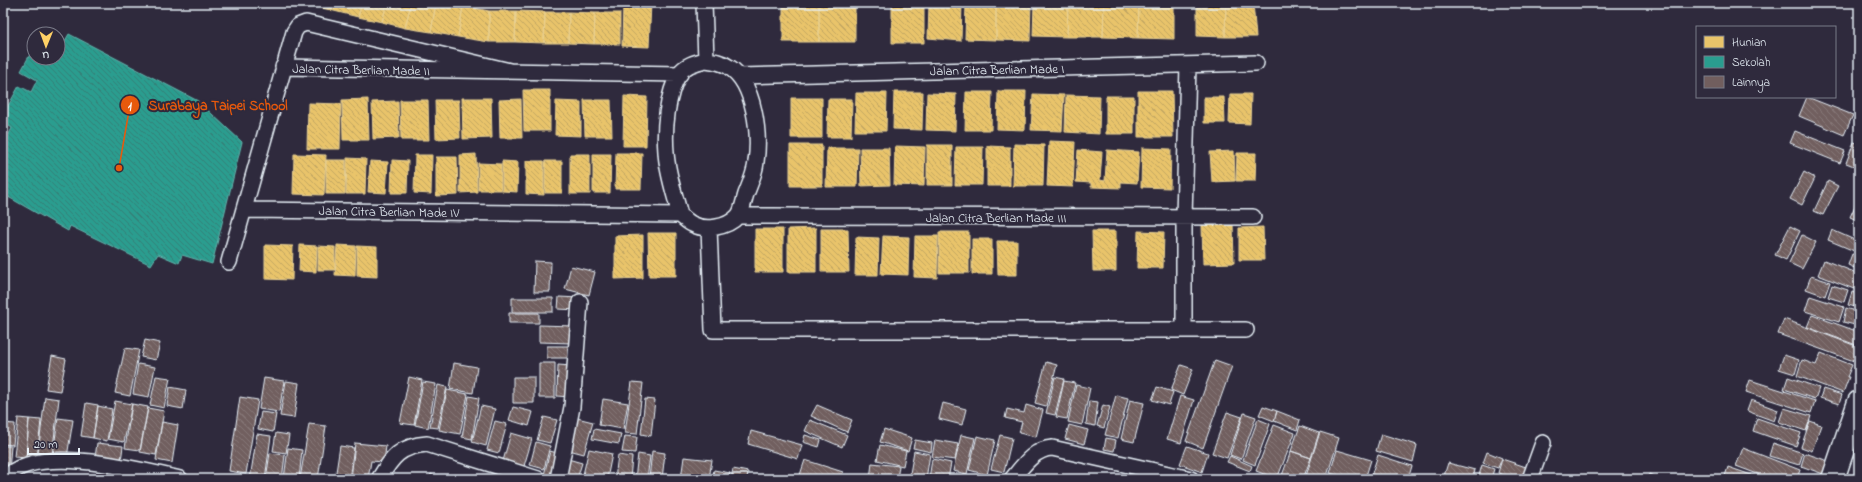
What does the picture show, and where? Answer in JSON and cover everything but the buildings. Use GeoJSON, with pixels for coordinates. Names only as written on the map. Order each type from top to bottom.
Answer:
{"type":"FeatureCollection","features":[{"type":"Feature","properties":{"kind":"street"},"geometry":{"type":"LineString","coordinates":[[704,3],[706,60]]}},
{"type":"Feature","properties":{"kind":"street","name":"Jalan Citra Berlian Made II"},"geometry":{"type":"LineString","coordinates":[[510,71],[306,23],[298,26],[294,32],[283,68],[680,74]]}},
{"type":"Feature","properties":{"kind":"street"},"geometry":{"type":"LineString","coordinates":[[706,60],[718,62],[730,67],[739,76],[749,96],[754,111],[758,141],[756,164],[738,216],[724,225],[709,228],[693,224],[680,215],[666,153],[666,132],[670,99],[680,74],[687,67],[696,62],[706,60]]}},
{"type":"Feature","properties":{"kind":"street","name":"Jalan Citra Berlian Made I"},"geometry":{"type":"LineString","coordinates":[[739,76],[1256,63]]}},
{"type":"Feature","properties":{"kind":"street"},"geometry":{"type":"LineString","coordinates":[[1184,330],[1184,218],[1188,64]]}},
{"type":"Feature","properties":{"kind":"street"},"geometry":{"type":"LineString","coordinates":[[228,262],[245,210],[283,68]]}},
{"type":"Feature","properties":{"kind":"street","name":"Jalan Citra Berlian Made IV"},"geometry":{"type":"LineString","coordinates":[[245,210],[680,215]]}},
{"type":"Feature","properties":{"kind":"street","name":"Jalan Citra Berlian Made III"},"geometry":{"type":"LineString","coordinates":[[738,216],[1253,217]]}},
{"type":"Feature","properties":{"kind":"street"},"geometry":{"type":"LineString","coordinates":[[709,228],[713,330],[1246,330]]}},
{"type":"Feature","properties":{"kind":"street"},"geometry":{"type":"LineString","coordinates":[[558,479],[572,407],[580,302]]}},
{"type":"Feature","properties":{"kind":"street"},"geometry":{"type":"LineString","coordinates":[[1833,479],[1859,402]]}},
{"type":"Feature","properties":{"kind":"street"},"geometry":{"type":"LineString","coordinates":[[379,479],[395,455],[404,449],[416,445],[427,444],[538,479]]}},
{"type":"Feature","properties":{"kind":"street"},"geometry":{"type":"LineString","coordinates":[[1530,479],[1543,444]]}},
{"type":"Feature","properties":{"kind":"street"},"geometry":{"type":"LineString","coordinates":[[1012,479],[1035,453],[1043,448],[1052,448],[1191,479]]}},
{"type":"Feature","properties":{"kind":"street"},"geometry":{"type":"LineString","coordinates":[[5,479],[18,467],[41,461],[72,461],[145,470],[180,479]]}},
{"type":"Feature","properties":{"kind":"place","name":"Surabaya Taipei School"},"geometry":{"type":"Point","coordinates":[119,168]}}]}
